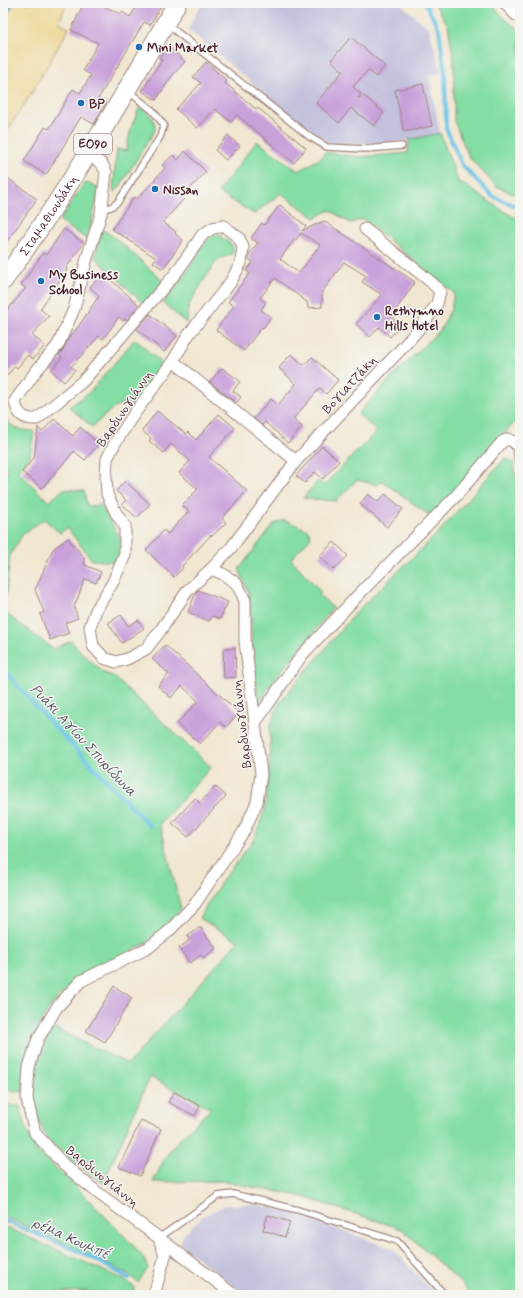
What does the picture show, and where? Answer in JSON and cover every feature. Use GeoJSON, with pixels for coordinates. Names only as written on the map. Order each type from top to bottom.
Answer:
{"type":"FeatureCollection","features":[{"type":"Feature","properties":{"kind":"main road","name":"Σταμαθιουδάκη"},"geometry":{"type":"LineString","coordinates":[[3,281],[34,238],[87,154],[166,24],[177,3]]}},
{"type":"Feature","properties":{"kind":"street"},"geometry":{"type":"LineString","coordinates":[[505,3],[516,15],[520,16]]}},
{"type":"Feature","properties":{"kind":"street","name":"Βαρδινογιάννη"},"geometry":{"type":"LineString","coordinates":[[87,154],[102,164],[106,172],[101,209],[74,309],[58,345],[36,371],[15,401],[16,406],[24,417],[29,420],[37,419],[84,380],[176,273],[203,234],[213,228],[224,226],[239,238],[243,247],[241,263],[230,283],[189,334],[173,361],[134,414],[115,443],[107,459],[107,494],[116,514],[125,526],[125,555],[96,610],[90,627],[93,646],[104,658],[116,662],[127,659],[146,649],[188,590],[211,569],[223,574],[236,583],[245,601],[245,641],[261,774],[257,802],[244,831],[195,904],[168,932],[148,948],[82,981],[57,1007],[38,1039],[29,1067],[27,1100],[35,1133],[64,1165],[98,1194],[234,1295]]}},
{"type":"Feature","properties":{"kind":"street","name":"Βογιατζάκη"},"geometry":{"type":"LineString","coordinates":[[211,569],[231,548],[296,461],[403,347],[423,324],[437,304],[440,291],[431,282],[365,229]]}},
{"type":"Feature","properties":{"kind":"street"},"geometry":{"type":"LineString","coordinates":[[173,361],[296,461]]}},
{"type":"Feature","properties":{"kind":"street"},"geometry":{"type":"LineString","coordinates":[[255,723],[302,655],[362,591],[456,496],[502,442],[508,439],[515,442],[519,450],[520,458]]}},
{"type":"Feature","properties":{"kind":"street"},"geometry":{"type":"LineString","coordinates":[[154,1295],[164,1256],[159,1238]]}},
{"type":"Feature","properties":{"kind":"lane"},"geometry":{"type":"LineString","coordinates":[[166,24],[310,137],[327,147],[366,149],[402,146]]}},
{"type":"Feature","properties":{"kind":"lane"},"geometry":{"type":"LineString","coordinates":[[101,209],[111,207],[118,202],[160,138],[164,125],[152,110],[126,89]]}},
{"type":"Feature","properties":{"kind":"lane"},"geometry":{"type":"LineString","coordinates":[[159,1238],[218,1196],[233,1194],[298,1210],[397,1242],[445,1295]]}},
{"type":"Feature","properties":{"kind":"shaded area"},"geometry":{"type":"Polygon","coordinates":[[[202,3],[399,3],[429,28],[441,73],[429,75],[440,133],[409,140],[374,144],[329,143],[282,108],[188,29],[202,3]]]}},
{"type":"Feature","properties":{"kind":"shaded area"},"geometry":{"type":"Polygon","coordinates":[[[254,1204],[294,1213],[393,1249],[436,1295],[245,1295],[180,1244],[184,1234],[201,1217],[226,1205],[254,1204]]]}},
{"type":"Feature","properties":{"kind":"green space"},"geometry":{"type":"Polygon","coordinates":[[[434,3],[492,3],[503,17],[519,30],[520,29],[520,197],[496,186],[469,157],[454,121],[454,62],[448,25],[434,3]]]}},
{"type":"Feature","properties":{"kind":"green space"},"geometry":{"type":"Polygon","coordinates":[[[140,106],[153,119],[155,130],[119,188],[114,192],[113,189],[117,149],[126,151],[131,128],[140,106]]]}},
{"type":"Feature","properties":{"kind":"green space"},"geometry":{"type":"Polygon","coordinates":[[[440,133],[458,181],[513,217],[520,219],[520,416],[432,517],[382,481],[378,485],[357,480],[336,501],[303,498],[318,481],[324,485],[377,431],[358,414],[395,374],[441,329],[451,309],[454,293],[363,219],[350,223],[330,210],[315,218],[281,193],[254,214],[218,192],[257,141],[298,171],[321,158],[325,152],[359,157],[408,153],[409,140],[440,133]]]}},
{"type":"Feature","properties":{"kind":"green space"},"geometry":{"type":"Polygon","coordinates":[[[86,183],[98,188],[97,200],[87,239],[59,221],[82,186],[86,183]]]}},
{"type":"Feature","properties":{"kind":"green space"},"geometry":{"type":"Polygon","coordinates":[[[102,229],[119,241],[163,281],[144,304],[95,257],[102,229]]]}},
{"type":"Feature","properties":{"kind":"green space"},"geometry":{"type":"Polygon","coordinates":[[[219,235],[232,245],[234,252],[218,260],[212,268],[189,305],[186,323],[163,303],[190,267],[199,250],[212,236],[219,235]]]}},
{"type":"Feature","properties":{"kind":"green space"},"geometry":{"type":"Polygon","coordinates":[[[135,339],[161,363],[134,405],[124,403],[111,410],[92,427],[69,407],[90,392],[135,339]]]}},
{"type":"Feature","properties":{"kind":"green space"},"geometry":{"type":"Polygon","coordinates":[[[3,415],[9,423],[16,428],[34,431],[30,456],[18,471],[49,502],[64,489],[84,491],[87,506],[101,505],[121,540],[116,562],[92,560],[67,528],[60,533],[44,519],[23,534],[10,555],[4,612],[53,649],[71,641],[104,673],[113,676],[211,767],[160,824],[181,909],[147,943],[80,976],[52,1004],[32,1038],[25,1065],[23,1092],[8,1090],[3,1087],[3,476],[8,470],[3,464],[3,415]]]}},
{"type":"Feature","properties":{"kind":"green space"},"geometry":{"type":"Polygon","coordinates":[[[505,458],[514,463],[520,500],[520,1295],[471,1295],[463,1285],[402,1229],[300,1196],[221,1181],[153,1182],[166,1156],[183,1135],[211,1109],[150,1077],[103,1183],[68,1158],[47,1139],[36,1115],[33,1090],[34,1065],[52,1027],[128,1064],[238,941],[199,918],[224,878],[253,841],[265,810],[270,762],[270,727],[279,703],[358,610],[436,535],[505,458]]]}},
{"type":"Feature","properties":{"kind":"green space"},"geometry":{"type":"Polygon","coordinates":[[[284,520],[308,530],[311,537],[291,559],[321,592],[319,595],[333,608],[270,685],[259,705],[254,670],[249,594],[239,569],[274,524],[284,520]]]}},
{"type":"Feature","properties":{"kind":"green space"},"geometry":{"type":"Polygon","coordinates":[[[3,1103],[20,1106],[27,1132],[37,1151],[73,1184],[143,1257],[148,1268],[138,1283],[129,1274],[87,1253],[3,1216],[3,1103]]]}},
{"type":"Feature","properties":{"kind":"green space"},"geometry":{"type":"Polygon","coordinates":[[[3,1226],[127,1281],[135,1288],[133,1291],[116,1295],[85,1291],[3,1295],[3,1226]]]}},
{"type":"Feature","properties":{"kind":"sand"},"geometry":{"type":"Polygon","coordinates":[[[14,3],[67,3],[59,22],[69,28],[31,94],[3,137],[3,23],[14,3]]]}},
{"type":"Feature","properties":{"kind":"water"},"geometry":{"type":"Polygon","coordinates":[[[3,3],[14,3],[3,23],[3,3]]]}},
{"type":"Feature","properties":{"kind":"building"},"geometry":{"type":"Polygon","coordinates":[[[84,3],[97,3],[121,14],[122,12],[130,17],[139,3],[163,3],[150,25],[144,22],[98,99],[106,103],[94,124],[81,117],[46,175],[24,161],[45,127],[49,129],[73,89],[80,93],[91,75],[83,70],[98,43],[71,30],[84,3]]]}},
{"type":"Feature","properties":{"kind":"building"},"geometry":{"type":"Polygon","coordinates":[[[351,37],[385,66],[376,77],[368,70],[353,87],[361,94],[358,98],[364,96],[384,113],[374,126],[351,108],[339,123],[316,103],[343,71],[331,60],[351,37]]]}},
{"type":"Feature","properties":{"kind":"building"},"geometry":{"type":"Polygon","coordinates":[[[169,47],[185,62],[171,77],[156,100],[142,91],[162,60],[159,58],[169,47]]]}},
{"type":"Feature","properties":{"kind":"building"},"geometry":{"type":"Polygon","coordinates":[[[206,62],[227,81],[225,83],[306,148],[294,163],[237,115],[231,122],[215,109],[197,128],[176,109],[201,83],[193,77],[206,62]]]}},
{"type":"Feature","properties":{"kind":"building"},"geometry":{"type":"Polygon","coordinates":[[[423,84],[432,126],[404,132],[395,90],[423,84]]]}},
{"type":"Feature","properties":{"kind":"building"},"geometry":{"type":"Polygon","coordinates":[[[228,135],[240,146],[226,160],[215,150],[228,135]]]}},
{"type":"Feature","properties":{"kind":"building"},"geometry":{"type":"Polygon","coordinates":[[[185,151],[206,172],[182,197],[184,199],[163,222],[176,232],[175,234],[183,240],[163,269],[153,262],[156,258],[112,229],[134,197],[137,199],[165,168],[162,165],[173,155],[178,160],[185,151]]]}},
{"type":"Feature","properties":{"kind":"building"},"geometry":{"type":"Polygon","coordinates":[[[9,179],[37,199],[3,247],[3,188],[9,179]]]}},
{"type":"Feature","properties":{"kind":"building"},"geometry":{"type":"Polygon","coordinates":[[[280,205],[306,226],[302,231],[324,221],[415,282],[391,317],[401,325],[390,337],[379,327],[370,337],[356,324],[382,295],[362,282],[366,276],[344,262],[322,292],[322,307],[308,308],[307,302],[275,278],[260,298],[266,302],[261,310],[271,317],[244,351],[216,330],[234,306],[228,302],[250,273],[246,271],[253,262],[249,259],[249,254],[258,243],[251,238],[262,223],[264,225],[280,205]],[[301,233],[280,259],[299,273],[320,245],[301,233]]]}},
{"type":"Feature","properties":{"kind":"building"},"geometry":{"type":"Polygon","coordinates":[[[64,229],[84,243],[40,309],[49,316],[32,335],[45,346],[33,359],[28,355],[17,368],[15,366],[3,380],[3,315],[26,288],[21,285],[43,253],[46,255],[64,229]]]}},
{"type":"Feature","properties":{"kind":"building"},"geometry":{"type":"Polygon","coordinates":[[[103,273],[139,305],[127,320],[126,319],[123,321],[119,317],[103,339],[99,336],[71,367],[75,370],[64,382],[51,370],[62,358],[59,355],[70,336],[99,296],[90,287],[103,273]]]}},
{"type":"Feature","properties":{"kind":"building"},"geometry":{"type":"Polygon","coordinates":[[[150,314],[177,336],[164,352],[137,329],[150,314]]]}},
{"type":"Feature","properties":{"kind":"building"},"geometry":{"type":"Polygon","coordinates":[[[291,354],[304,365],[312,357],[338,380],[326,394],[320,388],[293,419],[302,427],[288,443],[265,422],[262,425],[254,418],[271,399],[278,405],[296,384],[279,368],[291,354]]]}},
{"type":"Feature","properties":{"kind":"building"},"geometry":{"type":"Polygon","coordinates":[[[222,368],[240,381],[233,391],[241,397],[236,403],[210,382],[222,368]]]}},
{"type":"Feature","properties":{"kind":"building"},"geometry":{"type":"Polygon","coordinates":[[[157,411],[186,434],[188,432],[196,440],[219,414],[235,428],[209,457],[247,491],[222,518],[226,523],[212,536],[211,535],[182,566],[183,568],[174,577],[146,550],[164,530],[168,534],[189,511],[182,505],[198,489],[179,473],[190,461],[171,444],[164,453],[149,441],[151,438],[142,431],[157,411]]]}},
{"type":"Feature","properties":{"kind":"building"},"geometry":{"type":"Polygon","coordinates":[[[54,419],[73,436],[80,427],[99,444],[85,460],[74,451],[42,488],[22,472],[34,458],[38,427],[42,432],[54,419]]]}},
{"type":"Feature","properties":{"kind":"building"},"geometry":{"type":"Polygon","coordinates":[[[322,446],[339,461],[323,479],[315,472],[305,483],[296,476],[322,446]]]}},
{"type":"Feature","properties":{"kind":"building"},"geometry":{"type":"Polygon","coordinates":[[[125,481],[150,504],[137,518],[122,504],[126,500],[116,491],[125,481]]]}},
{"type":"Feature","properties":{"kind":"building"},"geometry":{"type":"Polygon","coordinates":[[[368,494],[378,502],[385,494],[403,509],[387,527],[360,504],[368,494]]]}},
{"type":"Feature","properties":{"kind":"building"},"geometry":{"type":"Polygon","coordinates":[[[68,538],[84,557],[85,565],[101,572],[96,583],[85,579],[74,607],[78,618],[65,623],[69,633],[50,640],[40,614],[44,612],[35,590],[53,549],[68,538]]]}},
{"type":"Feature","properties":{"kind":"building"},"geometry":{"type":"Polygon","coordinates":[[[334,542],[348,556],[334,570],[319,556],[334,542]]]}},
{"type":"Feature","properties":{"kind":"building"},"geometry":{"type":"Polygon","coordinates":[[[198,590],[228,602],[220,619],[212,616],[209,621],[188,612],[198,590]]]}},
{"type":"Feature","properties":{"kind":"building"},"geometry":{"type":"Polygon","coordinates":[[[121,615],[128,626],[138,620],[144,628],[122,643],[108,623],[121,615]]]}},
{"type":"Feature","properties":{"kind":"building"},"geometry":{"type":"Polygon","coordinates":[[[165,645],[239,713],[226,727],[220,722],[200,744],[177,724],[198,701],[182,686],[171,698],[158,686],[169,674],[152,659],[165,645]]]}},
{"type":"Feature","properties":{"kind":"building"},"geometry":{"type":"Polygon","coordinates":[[[235,648],[236,677],[224,678],[223,649],[235,648]]]}},
{"type":"Feature","properties":{"kind":"building"},"geometry":{"type":"Polygon","coordinates":[[[215,786],[226,796],[188,837],[172,823],[195,798],[200,803],[215,786]]]}},
{"type":"Feature","properties":{"kind":"building"},"geometry":{"type":"Polygon","coordinates":[[[200,927],[216,948],[204,958],[201,955],[190,963],[179,948],[190,940],[187,937],[200,927]]]}},
{"type":"Feature","properties":{"kind":"building"},"geometry":{"type":"Polygon","coordinates":[[[114,986],[132,998],[105,1042],[86,1031],[114,986]]]}},
{"type":"Feature","properties":{"kind":"building"},"geometry":{"type":"Polygon","coordinates":[[[174,1092],[200,1106],[195,1116],[168,1102],[174,1092]]]}},
{"type":"Feature","properties":{"kind":"building"},"geometry":{"type":"Polygon","coordinates":[[[141,1120],[161,1129],[140,1176],[119,1167],[141,1120]]]}},
{"type":"Feature","properties":{"kind":"building"},"geometry":{"type":"Polygon","coordinates":[[[268,1215],[290,1222],[285,1237],[263,1230],[268,1215]]]}},
{"type":"Feature","properties":{"kind":"waterway"},"geometry":{"type":"LineString","coordinates":[[425,3],[439,29],[445,73],[446,128],[462,165],[492,196],[520,208]]}},
{"type":"Feature","properties":{"kind":"waterway","name":"Ρυάκι Αγίου Σπυρίδωνα"},"geometry":{"type":"LineString","coordinates":[[3,669],[49,721],[150,826]]}},
{"type":"Feature","properties":{"kind":"waterway","name":"ρέμα Κουμπέ"},"geometry":{"type":"LineString","coordinates":[[3,1220],[87,1255],[129,1278]]}},
{"type":"Feature","properties":{"kind":"place","name":"Mini Market"},"geometry":{"type":"Point","coordinates":[139,47]}},
{"type":"Feature","properties":{"kind":"place","name":"BP"},"geometry":{"type":"Point","coordinates":[81,103]}},
{"type":"Feature","properties":{"kind":"place","name":"Nissan"},"geometry":{"type":"Point","coordinates":[155,189]}},
{"type":"Feature","properties":{"kind":"place","name":"My Business School"},"geometry":{"type":"Point","coordinates":[41,281]}},
{"type":"Feature","properties":{"kind":"place","name":"Rethymno Hills Hotel"},"geometry":{"type":"Point","coordinates":[377,317]}}]}
